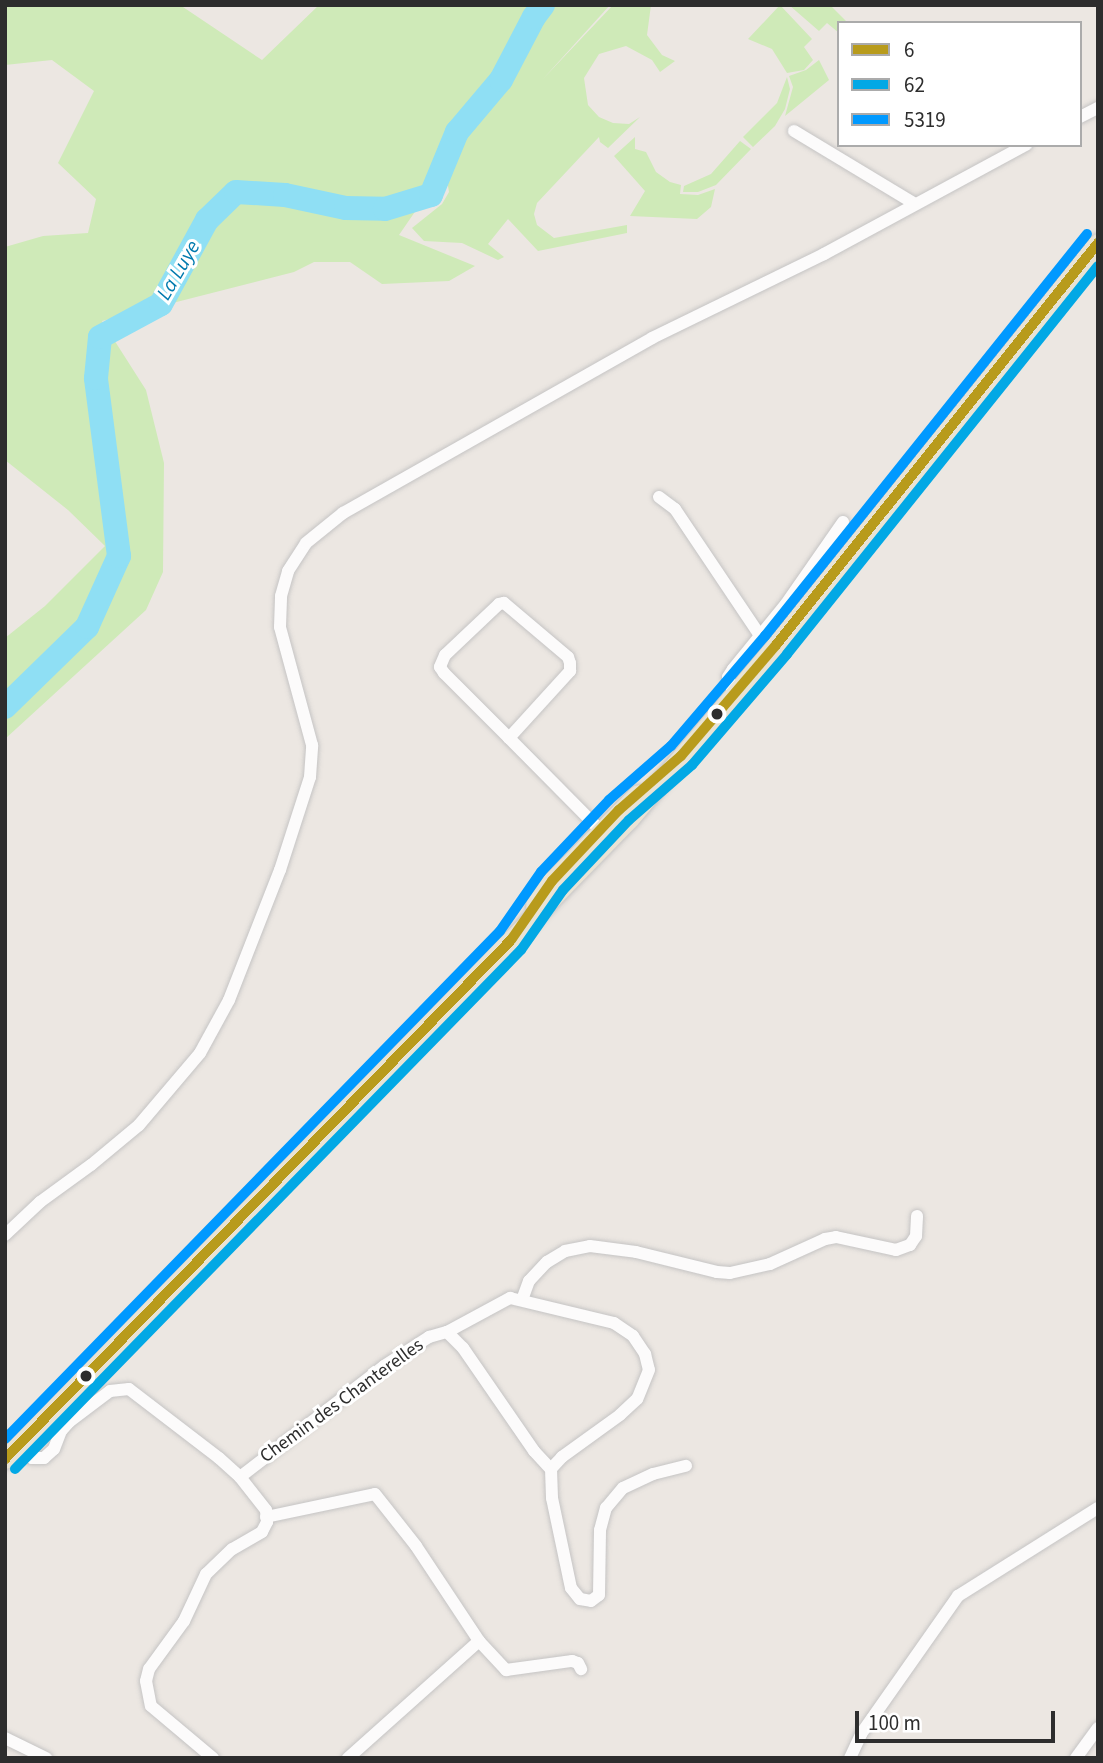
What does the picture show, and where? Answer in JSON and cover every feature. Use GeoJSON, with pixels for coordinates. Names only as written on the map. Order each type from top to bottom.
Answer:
{"type":"FeatureCollection","features":[{"type":"Feature","properties":{"kind":"main road"},"geometry":{"type":"LineString","coordinates":[[11,1453],[511,940],[606,834],[681,756],[1098,243]]}},
{"type":"Feature","properties":{"kind":"street"},"geometry":{"type":"LineString","coordinates":[[1082,116],[1098,108]]}},
{"type":"Feature","properties":{"kind":"street"},"geometry":{"type":"LineString","coordinates":[[794,131],[915,204]]}},
{"type":"Feature","properties":{"kind":"street"},"geometry":{"type":"LineString","coordinates":[[5,1235],[40,1202],[139,1125],[200,1053],[229,1000],[280,870],[310,777],[312,745],[280,627],[281,596],[288,571],[306,543],[343,513],[652,338],[824,254],[1022,147]]}},
{"type":"Feature","properties":{"kind":"street"},"geometry":{"type":"LineString","coordinates":[[659,496],[675,509],[761,637]]}},
{"type":"Feature","properties":{"kind":"street"},"geometry":{"type":"LineString","coordinates":[[734,694],[728,677],[761,637],[843,522]]}},
{"type":"Feature","properties":{"kind":"street"},"geometry":{"type":"LineString","coordinates":[[509,738],[570,671],[570,663],[568,657],[504,603],[499,604],[445,655],[440,667],[509,738],[606,834]]}},
{"type":"Feature","properties":{"kind":"street"},"geometry":{"type":"LineString","coordinates":[[522,1300],[530,1281],[547,1262],[565,1251],[590,1246],[636,1252],[730,1273],[769,1264],[825,1238],[836,1237],[896,1250],[910,1245],[916,1236],[918,1216]]}},
{"type":"Feature","properties":{"kind":"street","name":"Chemin des Chanterelles"},"geometry":{"type":"LineString","coordinates":[[240,1477],[384,1366],[429,1337],[447,1332],[510,1298],[614,1323],[633,1336],[645,1353],[649,1370],[637,1399],[551,1469]]}},
{"type":"Feature","properties":{"kind":"street"},"geometry":{"type":"LineString","coordinates":[[447,1332],[463,1348],[534,1451],[551,1469],[552,1499],[571,1588],[580,1599],[591,1601],[599,1595],[600,1530],[606,1508],[622,1488],[653,1474],[686,1466]]}},
{"type":"Feature","properties":{"kind":"street"},"geometry":{"type":"LineString","coordinates":[[11,1453],[32,1458],[50,1454],[69,1422],[119,1388],[139,1394],[240,1477],[266,1510],[262,1532],[232,1549],[206,1574],[184,1621],[149,1670],[146,1681],[151,1706],[213,1758]]}},
{"type":"Feature","properties":{"kind":"street"},"geometry":{"type":"LineString","coordinates":[[266,1517],[375,1493],[416,1546],[479,1641],[506,1670],[572,1661],[578,1662],[580,1670]]}},
{"type":"Feature","properties":{"kind":"street"},"geometry":{"type":"LineString","coordinates":[[850,1758],[861,1734],[958,1596],[1098,1508]]}},
{"type":"Feature","properties":{"kind":"street"},"geometry":{"type":"LineString","coordinates":[[348,1758],[479,1641]]}},
{"type":"Feature","properties":{"kind":"street"},"geometry":{"type":"LineString","coordinates":[[1076,1758],[1098,1728]]}},
{"type":"Feature","properties":{"kind":"street"},"geometry":{"type":"LineString","coordinates":[[6,1741],[46,1758]]}},
{"type":"Feature","properties":{"kind":"green space"},"geometry":{"type":"Polygon","coordinates":[[[5,5],[180,5],[262,60],[319,5],[610,5],[543,79],[613,5],[651,5],[647,35],[662,55],[675,61],[660,72],[652,60],[626,46],[599,54],[584,78],[588,105],[599,117],[613,123],[629,124],[640,117],[608,148],[600,142],[599,137],[537,203],[534,214],[537,225],[554,238],[627,225],[627,233],[538,251],[508,219],[488,244],[504,257],[498,260],[462,243],[424,241],[412,228],[442,204],[449,192],[445,168],[399,235],[475,266],[449,281],[382,284],[350,262],[314,262],[294,272],[102,321],[146,390],[164,463],[163,572],[146,610],[5,739],[5,638],[45,606],[105,546],[68,510],[5,460],[5,247],[43,236],[88,233],[96,199],[58,163],[94,91],[52,60],[5,65],[5,5]]]}},
{"type":"Feature","properties":{"kind":"green space"},"geometry":{"type":"Polygon","coordinates":[[[780,5],[812,39],[804,47],[813,60],[804,70],[787,73],[772,49],[748,39],[780,5]]]}},
{"type":"Feature","properties":{"kind":"green space"},"geometry":{"type":"Polygon","coordinates":[[[789,5],[830,5],[846,21],[837,21],[837,31],[827,23],[819,31],[789,5]]]}},
{"type":"Feature","properties":{"kind":"green space"},"geometry":{"type":"Polygon","coordinates":[[[819,60],[829,80],[785,116],[793,87],[789,76],[806,70],[819,60]]]}},
{"type":"Feature","properties":{"kind":"green space"},"geometry":{"type":"Polygon","coordinates":[[[787,77],[790,89],[785,109],[775,126],[753,147],[743,137],[777,103],[787,77]]]}},
{"type":"Feature","properties":{"kind":"green space"},"geometry":{"type":"Polygon","coordinates":[[[635,137],[635,149],[646,152],[656,172],[670,182],[681,185],[680,194],[698,195],[715,189],[711,207],[697,219],[630,216],[645,191],[614,156],[635,137]]]}},
{"type":"Feature","properties":{"kind":"green space"},"geometry":{"type":"Polygon","coordinates":[[[740,141],[751,149],[716,185],[698,192],[683,192],[684,186],[711,174],[740,141]]]}},
{"type":"Feature","properties":{"kind":"waterway","name":"La Luye"},"geometry":{"type":"LineString","coordinates":[[5,707],[87,627],[119,556],[96,378],[100,337],[161,304],[207,220],[236,192],[285,195],[346,208],[385,209],[431,195],[457,132],[501,80],[543,5]]}},
{"type":"Feature","properties":{"kind":"transit line","name":"5319"},"geometry":{"type":"LineString","coordinates":[[5,1439],[500,931],[541,872],[609,800],[671,746],[765,636],[1087,234]]}},
{"type":"Feature","properties":{"kind":"transit line","name":"6"},"geometry":{"type":"LineString","coordinates":[[5,1459],[511,940],[552,881],[619,810],[681,756],[776,645],[1098,243]]}},
{"type":"Feature","properties":{"kind":"transit line","name":"62"},"geometry":{"type":"LineString","coordinates":[[15,1469],[521,950],[563,890],[629,820],[692,765],[787,654],[1098,266]]}}]}
